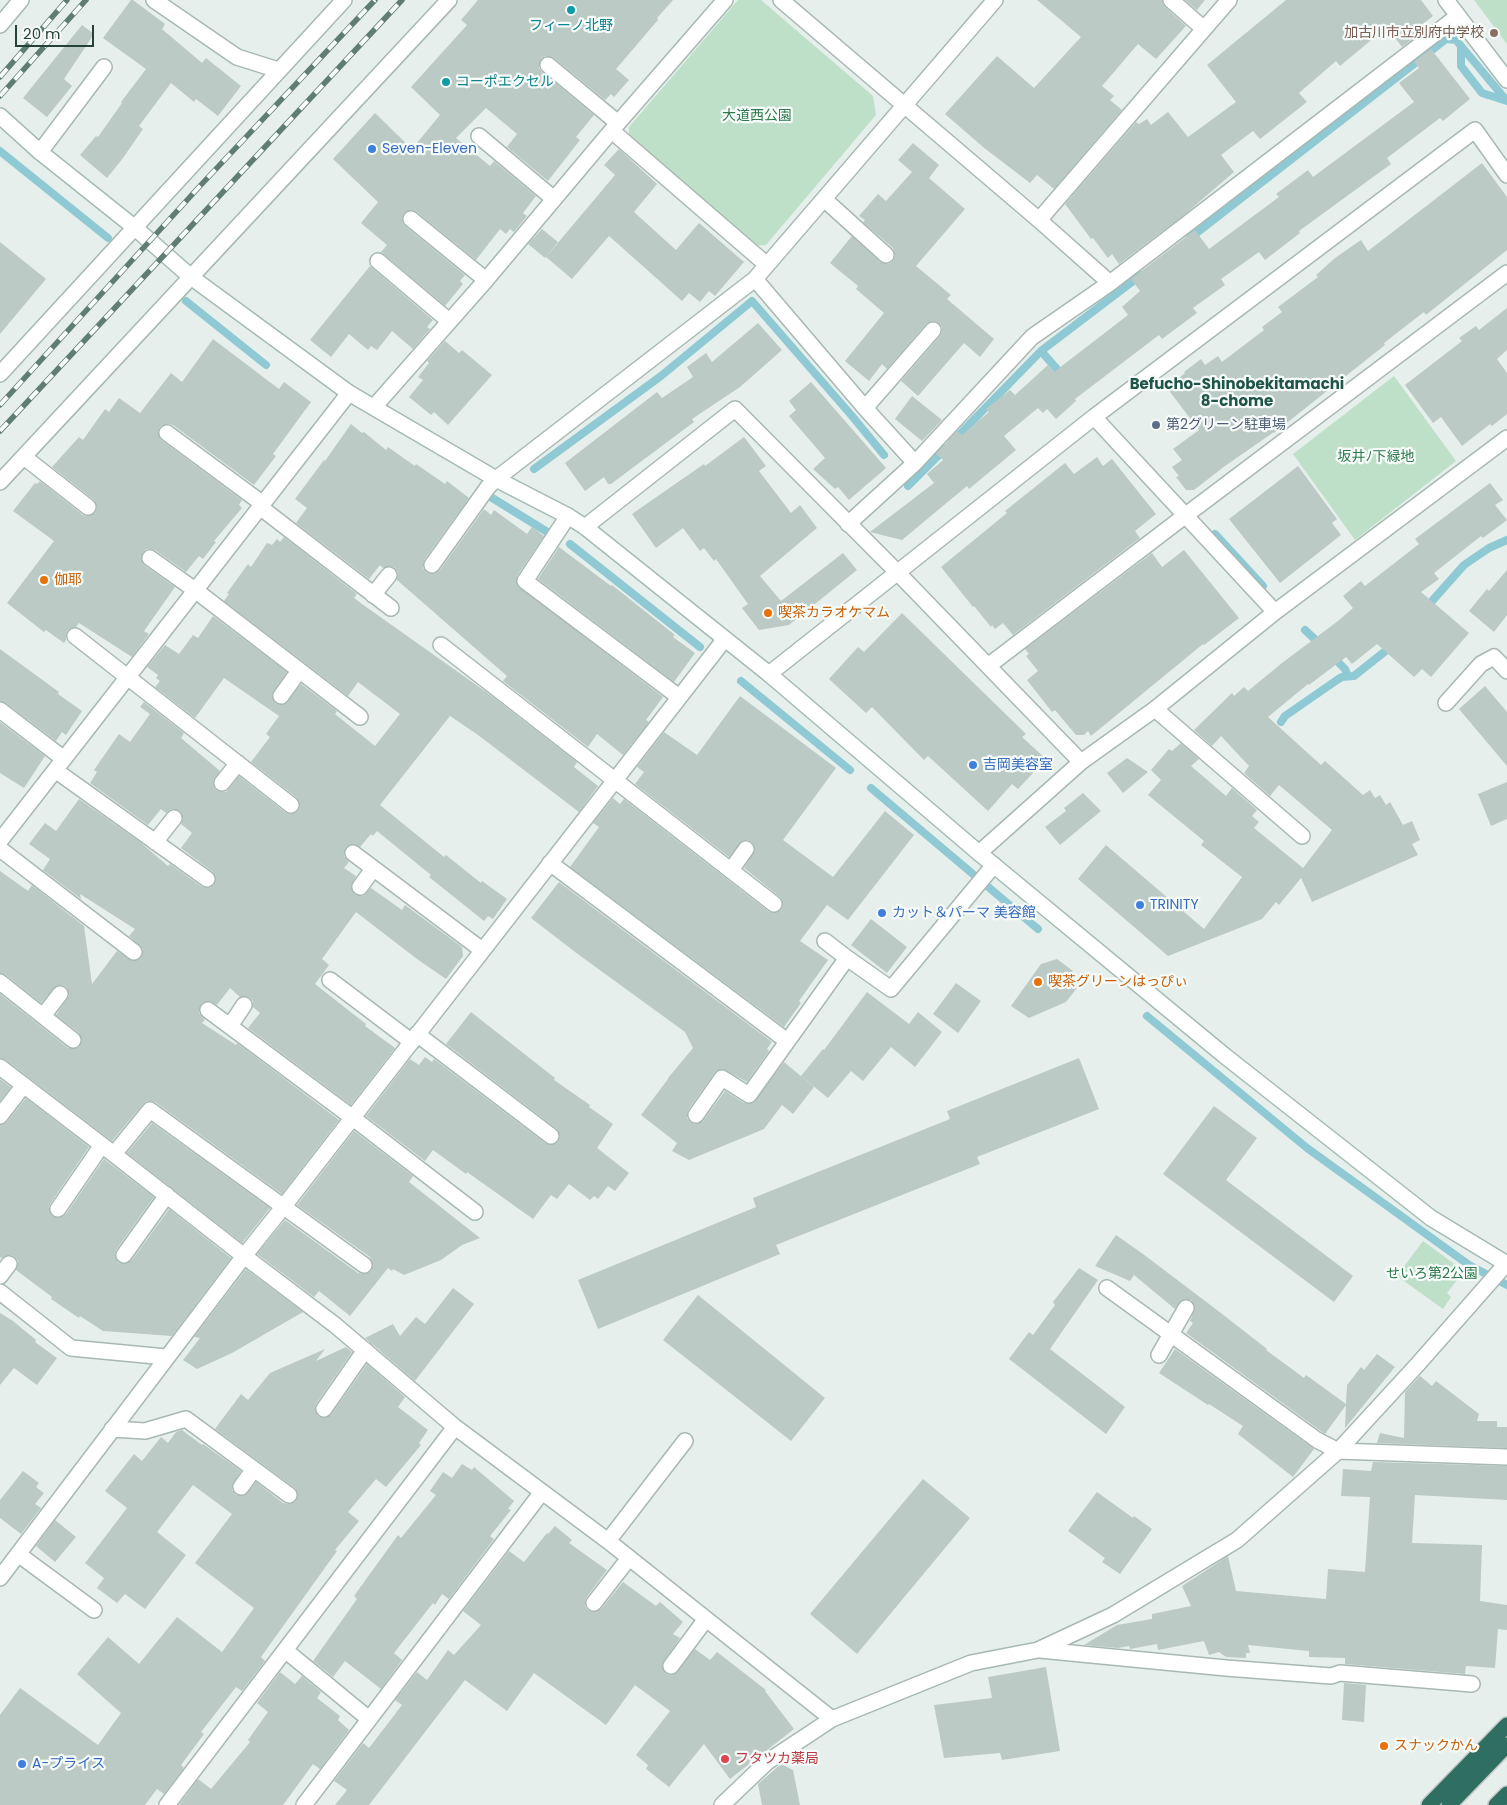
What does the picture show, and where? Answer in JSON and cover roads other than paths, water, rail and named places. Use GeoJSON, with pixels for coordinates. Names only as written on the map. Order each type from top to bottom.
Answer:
{"type":"FeatureCollection","features":[{"type":"Feature","properties":{"kind":"highway"},"geometry":{"type":"LineString","coordinates":[[1428,1805],[1507,1725]]}},
{"type":"Feature","properties":{"kind":"highway"},"geometry":{"type":"LineString","coordinates":[[1449,1805],[1507,1746]]}},
{"type":"Feature","properties":{"kind":"highway"},"geometry":{"type":"LineString","coordinates":[[1496,1805],[1507,1794]]}},
{"type":"Feature","properties":{"kind":"street"},"geometry":{"type":"LineString","coordinates":[[0,25],[21,0]]}},
{"type":"Feature","properties":{"kind":"street"},"geometry":{"type":"LineString","coordinates":[[154,0],[237,56],[278,70]]}},
{"type":"Feature","properties":{"kind":"street"},"geometry":{"type":"LineString","coordinates":[[0,374],[344,0]]}},
{"type":"Feature","properties":{"kind":"street"},"geometry":{"type":"LineString","coordinates":[[0,482],[449,0]]}},
{"type":"Feature","properties":{"kind":"street"},"geometry":{"type":"LineString","coordinates":[[374,407],[486,280],[725,0]]}},
{"type":"Feature","properties":{"kind":"street"},"geometry":{"type":"LineString","coordinates":[[781,0],[1110,283]]}},
{"type":"Feature","properties":{"kind":"street"},"geometry":{"type":"LineString","coordinates":[[432,565],[488,487],[496,479],[755,279],[995,0]]}},
{"type":"Feature","properties":{"kind":"street"},"geometry":{"type":"LineString","coordinates":[[1171,0],[1204,28]]}},
{"type":"Feature","properties":{"kind":"street"},"geometry":{"type":"LineString","coordinates":[[1039,220],[1229,0]]}},
{"type":"Feature","properties":{"kind":"street"},"geometry":{"type":"LineString","coordinates":[[1446,0],[1507,80]]}},
{"type":"Feature","properties":{"kind":"street"},"geometry":{"type":"LineString","coordinates":[[848,524],[915,463],[1032,337],[1110,283],[1458,16]]}},
{"type":"Feature","properties":{"kind":"street"},"geometry":{"type":"LineString","coordinates":[[548,65],[767,265]]}},
{"type":"Feature","properties":{"kind":"street"},"geometry":{"type":"LineString","coordinates":[[40,152],[104,68]]}},
{"type":"Feature","properties":{"kind":"street"},"geometry":{"type":"LineString","coordinates":[[0,116],[40,152],[134,227],[191,277],[349,393],[496,479],[568,516],[585,527],[724,640],[769,674],[994,865],[1218,1050],[1431,1218],[1507,1264],[1338,1451],[1237,1540],[1113,1615],[1038,1650],[970,1664],[832,1720],[767,1762],[722,1805]]}},
{"type":"Feature","properties":{"kind":"street"},"geometry":{"type":"LineString","coordinates":[[769,674],[1094,417],[1475,130],[1507,175]]}},
{"type":"Feature","properties":{"kind":"street"},"geometry":{"type":"LineString","coordinates":[[479,136],[554,199]]}},
{"type":"Feature","properties":{"kind":"street"},"geometry":{"type":"LineString","coordinates":[[824,199],[886,255]]}},
{"type":"Feature","properties":{"kind":"street"},"geometry":{"type":"LineString","coordinates":[[411,219],[486,280]]}},
{"type":"Feature","properties":{"kind":"street"},"geometry":{"type":"LineString","coordinates":[[378,261],[449,321]]}},
{"type":"Feature","properties":{"kind":"street"},"geometry":{"type":"LineString","coordinates":[[988,666],[1507,273]]}},
{"type":"Feature","properties":{"kind":"street"},"geometry":{"type":"LineString","coordinates":[[755,279],[865,408],[915,463]]}},
{"type":"Feature","properties":{"kind":"street"},"geometry":{"type":"LineString","coordinates":[[865,408],[933,330]]}},
{"type":"Feature","properties":{"kind":"street"},"geometry":{"type":"LineString","coordinates":[[0,841],[349,393]]}},
{"type":"Feature","properties":{"kind":"street"},"geometry":{"type":"LineString","coordinates":[[585,527],[735,410],[897,572],[1081,762]]}},
{"type":"Feature","properties":{"kind":"street"},"geometry":{"type":"LineString","coordinates":[[1094,417],[1275,612]]}},
{"type":"Feature","properties":{"kind":"street"},"geometry":{"type":"LineString","coordinates":[[167,433],[391,608]]}},
{"type":"Feature","properties":{"kind":"street"},"geometry":{"type":"LineString","coordinates":[[979,852],[1081,762],[1155,709],[1275,612],[1507,438]]}},
{"type":"Feature","properties":{"kind":"street"},"geometry":{"type":"LineString","coordinates":[[24,457],[88,507]]}},
{"type":"Feature","properties":{"kind":"street"},"geometry":{"type":"LineString","coordinates":[[568,516],[525,581],[679,697]]}},
{"type":"Feature","properties":{"kind":"street"},"geometry":{"type":"LineString","coordinates":[[150,558],[195,590],[360,717]]}},
{"type":"Feature","properties":{"kind":"street"},"geometry":{"type":"LineString","coordinates":[[374,595],[389,575]]}},
{"type":"Feature","properties":{"kind":"street"},"geometry":{"type":"LineString","coordinates":[[76,636],[291,805]]}},
{"type":"Feature","properties":{"kind":"street"},"geometry":{"type":"LineString","coordinates":[[0,1578],[166,1357],[724,640]]}},
{"type":"Feature","properties":{"kind":"street"},"geometry":{"type":"LineString","coordinates":[[441,645],[774,904]]}},
{"type":"Feature","properties":{"kind":"street"},"geometry":{"type":"LineString","coordinates":[[1446,703],[1481,664],[1494,657],[1507,671]]}},
{"type":"Feature","properties":{"kind":"street"},"geometry":{"type":"LineString","coordinates":[[281,696],[299,671]]}},
{"type":"Feature","properties":{"kind":"street"},"geometry":{"type":"LineString","coordinates":[[1155,709],[1302,836]]}},
{"type":"Feature","properties":{"kind":"street"},"geometry":{"type":"LineString","coordinates":[[0,710],[60,764],[155,842],[207,879]]}},
{"type":"Feature","properties":{"kind":"street"},"geometry":{"type":"LineString","coordinates":[[222,783],[238,763]]}},
{"type":"Feature","properties":{"kind":"street"},"geometry":{"type":"LineString","coordinates":[[155,842],[174,818]]}},
{"type":"Feature","properties":{"kind":"street"},"geometry":{"type":"LineString","coordinates":[[0,849],[134,952]]}},
{"type":"Feature","properties":{"kind":"street"},"geometry":{"type":"LineString","coordinates":[[731,870],[746,849]]}},
{"type":"Feature","properties":{"kind":"street"},"geometry":{"type":"LineString","coordinates":[[352,854],[482,950]]}},
{"type":"Feature","properties":{"kind":"street"},"geometry":{"type":"LineString","coordinates":[[550,863],[787,1041]]}},
{"type":"Feature","properties":{"kind":"street"},"geometry":{"type":"LineString","coordinates":[[825,941],[891,989],[994,865]]}},
{"type":"Feature","properties":{"kind":"street"},"geometry":{"type":"LineString","coordinates":[[360,887],[374,869]]}},
{"type":"Feature","properties":{"kind":"street"},"geometry":{"type":"LineString","coordinates":[[696,1115],[722,1078],[749,1095],[847,958]]}},
{"type":"Feature","properties":{"kind":"street"},"geometry":{"type":"LineString","coordinates":[[330,980],[415,1038],[551,1136]]}},
{"type":"Feature","properties":{"kind":"street"},"geometry":{"type":"LineString","coordinates":[[0,982],[74,1040]]}},
{"type":"Feature","properties":{"kind":"street"},"geometry":{"type":"LineString","coordinates":[[43,1016],[60,994]]}},
{"type":"Feature","properties":{"kind":"street"},"geometry":{"type":"LineString","coordinates":[[230,1026],[244,1005]]}},
{"type":"Feature","properties":{"kind":"street"},"geometry":{"type":"LineString","coordinates":[[208,1010],[475,1212]]}},
{"type":"Feature","properties":{"kind":"street"},"geometry":{"type":"LineString","coordinates":[[0,1067],[335,1325],[455,1427],[608,1541],[832,1720]]}},
{"type":"Feature","properties":{"kind":"street"},"geometry":{"type":"LineString","coordinates":[[0,1116],[24,1085]]}},
{"type":"Feature","properties":{"kind":"street"},"geometry":{"type":"LineString","coordinates":[[114,1154],[150,1110],[364,1265]]}},
{"type":"Feature","properties":{"kind":"street"},"geometry":{"type":"LineString","coordinates":[[58,1209],[102,1145]]}},
{"type":"Feature","properties":{"kind":"street"},"geometry":{"type":"LineString","coordinates":[[124,1255],[167,1195]]}},
{"type":"Feature","properties":{"kind":"street"},"geometry":{"type":"LineString","coordinates":[[1107,1288],[1317,1440],[1338,1451],[1507,1457]]}},
{"type":"Feature","properties":{"kind":"street"},"geometry":{"type":"LineString","coordinates":[[0,1292],[71,1348],[166,1357]]}},
{"type":"Feature","properties":{"kind":"street"},"geometry":{"type":"LineString","coordinates":[[1158,1355],[1186,1308]]}},
{"type":"Feature","properties":{"kind":"street"},"geometry":{"type":"LineString","coordinates":[[324,1409],[365,1350]]}},
{"type":"Feature","properties":{"kind":"street"},"geometry":{"type":"LineString","coordinates":[[112,1429],[145,1431],[186,1419],[289,1494]]}},
{"type":"Feature","properties":{"kind":"street"},"geometry":{"type":"LineString","coordinates":[[167,1805],[455,1427]]}},
{"type":"Feature","properties":{"kind":"street"},"geometry":{"type":"LineString","coordinates":[[608,1541],[685,1441]]}},
{"type":"Feature","properties":{"kind":"street"},"geometry":{"type":"LineString","coordinates":[[241,1487],[254,1469]]}},
{"type":"Feature","properties":{"kind":"street"},"geometry":{"type":"LineString","coordinates":[[304,1805],[542,1492]]}},
{"type":"Feature","properties":{"kind":"street"},"geometry":{"type":"LineString","coordinates":[[18,1554],[94,1610]]}},
{"type":"Feature","properties":{"kind":"street"},"geometry":{"type":"LineString","coordinates":[[594,1603],[629,1558]]}},
{"type":"Feature","properties":{"kind":"street"},"geometry":{"type":"LineString","coordinates":[[671,1666],[706,1619]]}},
{"type":"Feature","properties":{"kind":"street"},"geometry":{"type":"LineString","coordinates":[[285,1650],[369,1719]]}},
{"type":"Feature","properties":{"kind":"street"},"geometry":{"type":"LineString","coordinates":[[1038,1650],[1254,1670],[1331,1676],[1340,1673],[1472,1684]]}},
{"type":"Feature","properties":{"kind":"waterway"},"geometry":{"type":"LineString","coordinates":[[1190,238],[1446,39],[1456,40],[1461,46],[1461,66],[1482,93],[1507,101]]}},
{"type":"Feature","properties":{"kind":"waterway"},"geometry":{"type":"LineString","coordinates":[[1461,46],[1506,100]]}},
{"type":"Feature","properties":{"kind":"waterway"},"geometry":{"type":"LineString","coordinates":[[0,151],[108,238]]}},
{"type":"Feature","properties":{"kind":"waterway"},"geometry":{"type":"LineString","coordinates":[[953,441],[1041,351],[1141,275]]}},
{"type":"Feature","properties":{"kind":"waterway"},"geometry":{"type":"LineString","coordinates":[[186,301],[266,365]]}},
{"type":"Feature","properties":{"kind":"waterway"},"geometry":{"type":"LineString","coordinates":[[534,469],[661,376],[752,301],[884,455]]}},
{"type":"Feature","properties":{"kind":"waterway"},"geometry":{"type":"LineString","coordinates":[[1041,351],[1063,376]]}},
{"type":"Feature","properties":{"kind":"waterway"},"geometry":{"type":"LineString","coordinates":[[908,486],[945,449]]}},
{"type":"Feature","properties":{"kind":"waterway"},"geometry":{"type":"LineString","coordinates":[[489,496],[549,533]]}},
{"type":"Feature","properties":{"kind":"waterway"},"geometry":{"type":"LineString","coordinates":[[1215,534],[1263,586]]}},
{"type":"Feature","properties":{"kind":"waterway"},"geometry":{"type":"LineString","coordinates":[[1425,609],[1464,565],[1489,548],[1507,540]]}},
{"type":"Feature","properties":{"kind":"waterway"},"geometry":{"type":"LineString","coordinates":[[570,544],[700,647]]}},
{"type":"Feature","properties":{"kind":"waterway"},"geometry":{"type":"LineString","coordinates":[[1305,630],[1321,645]]}},
{"type":"Feature","properties":{"kind":"waterway"},"geometry":{"type":"LineString","coordinates":[[1281,722],[1285,716],[1337,680],[1342,677],[1354,676],[1393,645]]}},
{"type":"Feature","properties":{"kind":"waterway"},"geometry":{"type":"LineString","coordinates":[[1332,656],[1345,669],[1348,676]]}},
{"type":"Feature","properties":{"kind":"waterway"},"geometry":{"type":"LineString","coordinates":[[741,681],[850,770]]}},
{"type":"Feature","properties":{"kind":"waterway"},"geometry":{"type":"LineString","coordinates":[[871,788],[1038,929]]}},
{"type":"Feature","properties":{"kind":"waterway"},"geometry":{"type":"LineString","coordinates":[[1147,1016],[1307,1148],[1469,1265],[1507,1285]]}},
{"type":"Feature","properties":{"kind":"railway"},"geometry":{"type":"LineString","coordinates":[[0,77],[67,0]]}},
{"type":"Feature","properties":{"kind":"railway"},"geometry":{"type":"LineString","coordinates":[[0,96],[86,0]]}},
{"type":"Feature","properties":{"kind":"railway"},"geometry":{"type":"LineString","coordinates":[[0,405],[199,187],[375,0]]}},
{"type":"Feature","properties":{"kind":"railway"},"geometry":{"type":"LineString","coordinates":[[0,431],[402,0]]}},
{"type":"Feature","properties":{"kind":"place","name":"フィーノ北野"},"geometry":{"type":"Point","coordinates":[571,10]}},
{"type":"Feature","properties":{"kind":"place","name":"加古川市立別府中学校"},"geometry":{"type":"Point","coordinates":[1494,33]}},
{"type":"Feature","properties":{"kind":"place","name":"コーポエクセル"},"geometry":{"type":"Point","coordinates":[446,82]}},
{"type":"Feature","properties":{"kind":"place","name":"Seven-Eleven"},"geometry":{"type":"Point","coordinates":[372,149]}},
{"type":"Feature","properties":{"kind":"place","name":"第2グリーン駐車場"},"geometry":{"type":"Point","coordinates":[1156,425]}},
{"type":"Feature","properties":{"kind":"place","name":"伽耶"},"geometry":{"type":"Point","coordinates":[44,580]}},
{"type":"Feature","properties":{"kind":"place","name":"喫茶カラオケマム"},"geometry":{"type":"Point","coordinates":[768,613]}},
{"type":"Feature","properties":{"kind":"place","name":"吉岡美容室"},"geometry":{"type":"Point","coordinates":[973,765]}},
{"type":"Feature","properties":{"kind":"place","name":"TRINITY"},"geometry":{"type":"Point","coordinates":[1140,905]}},
{"type":"Feature","properties":{"kind":"place","name":"カット＆パーマ 美容館"},"geometry":{"type":"Point","coordinates":[882,913]}},
{"type":"Feature","properties":{"kind":"place","name":"喫茶グリーンはっぴぃ"},"geometry":{"type":"Point","coordinates":[1038,982]}},
{"type":"Feature","properties":{"kind":"place","name":"スナックかん"},"geometry":{"type":"Point","coordinates":[1384,1746]}},
{"type":"Feature","properties":{"kind":"place","name":"フタツカ薬局"},"geometry":{"type":"Point","coordinates":[725,1759]}},
{"type":"Feature","properties":{"kind":"place","name":"A-プライス"},"geometry":{"type":"Point","coordinates":[22,1764]}},
{"type":"Feature","properties":{"kind":"district","name":"Befucho-Shinobekitamachi 8-chome"},"geometry":{"type":"Point","coordinates":[1237,394]}},
{"type":"Feature","properties":{"kind":"park label","name":"大道西公園"},"geometry":{"type":"Point","coordinates":[757,116]}},
{"type":"Feature","properties":{"kind":"park label","name":"坂井ﾉ下緑地"},"geometry":{"type":"Point","coordinates":[1376,457]}},
{"type":"Feature","properties":{"kind":"park label","name":"せいろ第2公園"},"geometry":{"type":"Point","coordinates":[1432,1274]}}]}
